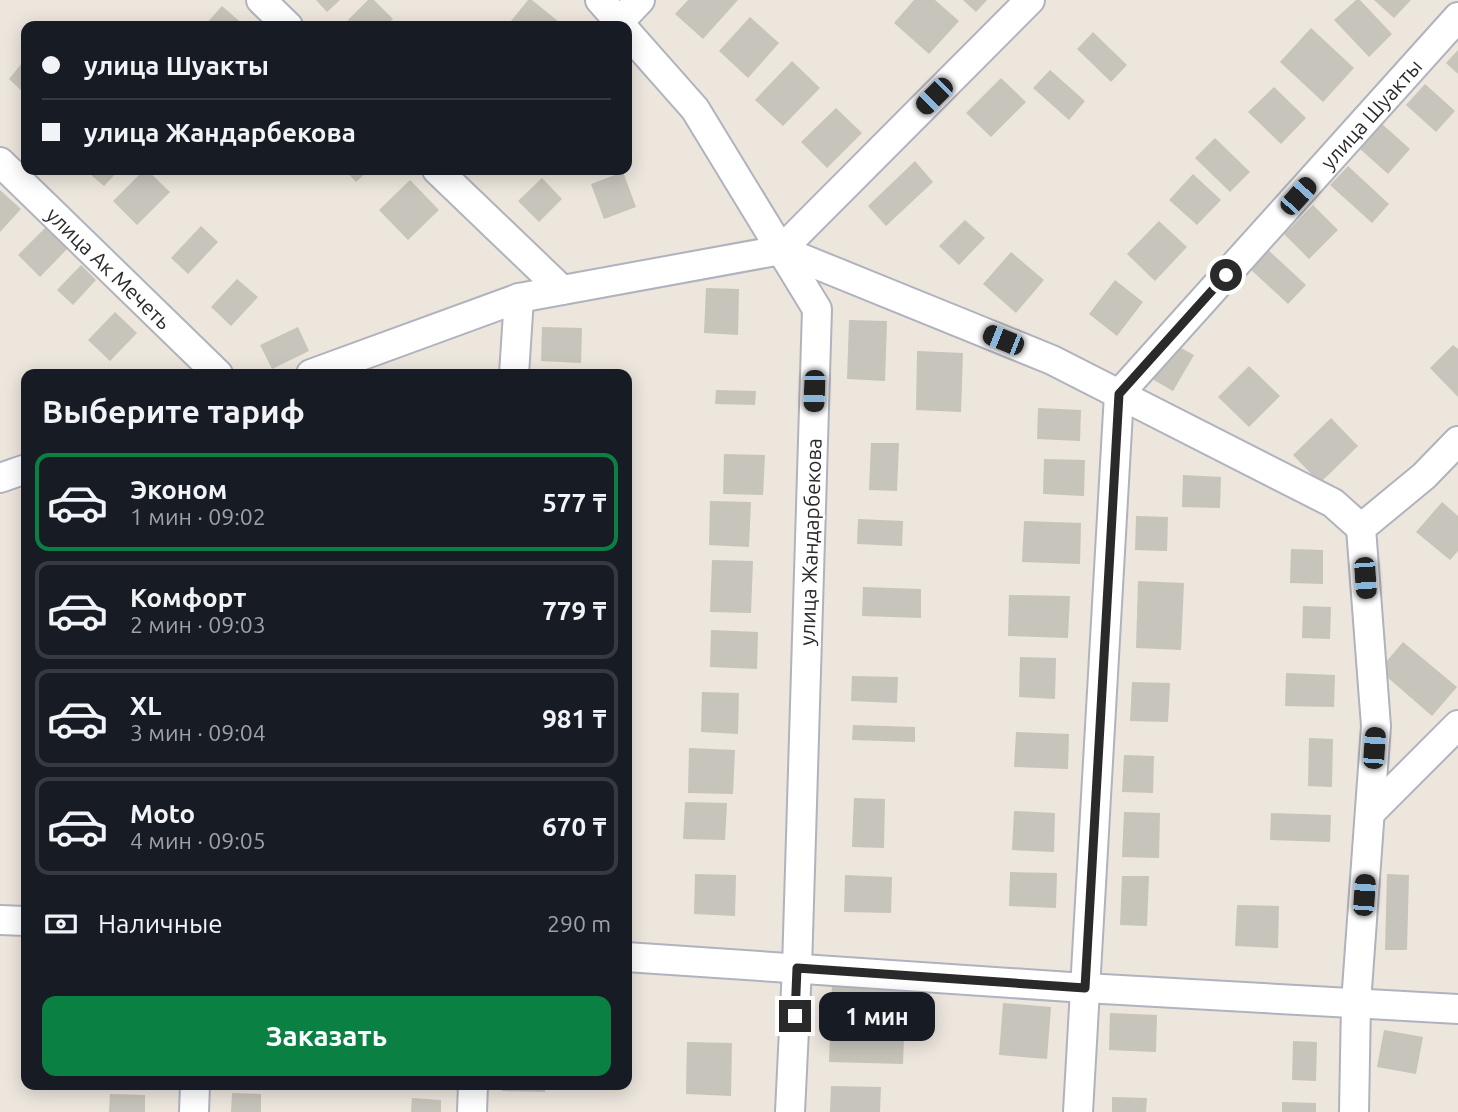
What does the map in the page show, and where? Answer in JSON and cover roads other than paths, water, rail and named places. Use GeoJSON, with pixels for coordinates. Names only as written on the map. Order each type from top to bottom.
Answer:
{"type":"FeatureCollection","features":[{"type":"Feature","properties":{"kind":"street"},"geometry":{"type":"LineString","coordinates":[[261,0],[283,21]]}},
{"type":"Feature","properties":{"kind":"street","name":"улица Жандарбекова"},"geometry":{"type":"LineString","coordinates":[[600,0],[619,21]]}},
{"type":"Feature","properties":{"kind":"street"},"geometry":{"type":"LineString","coordinates":[[626,21],[640,0]]}},
{"type":"Feature","properties":{"kind":"street"},"geometry":{"type":"LineString","coordinates":[[781,250],[1030,0]]}},
{"type":"Feature","properties":{"kind":"street","name":"улица Шуакты"},"geometry":{"type":"LineString","coordinates":[[1119,394],[1458,17]]}},
{"type":"Feature","properties":{"kind":"street","name":"улица Жандарбекова"},"geometry":{"type":"LineString","coordinates":[[632,36],[695,109],[817,309],[797,968],[790,1112]]}},
{"type":"Feature","properties":{"kind":"street","name":"улица Ак Мечеть"},"geometry":{"type":"LineString","coordinates":[[0,162],[213,369]]}},
{"type":"Feature","properties":{"kind":"street"},"geometry":{"type":"LineString","coordinates":[[443,175],[562,290]]}},
{"type":"Feature","properties":{"kind":"street"},"geometry":{"type":"LineString","coordinates":[[325,369],[519,298],[781,250],[1052,360],[1332,503],[1361,528],[1376,726],[1356,1003],[1354,1112]]}},
{"type":"Feature","properties":{"kind":"street"},"geometry":{"type":"LineString","coordinates":[[514,369],[519,298]]}},
{"type":"Feature","properties":{"kind":"street"},"geometry":{"type":"LineString","coordinates":[[1078,1112],[1119,394]]}},
{"type":"Feature","properties":{"kind":"street"},"geometry":{"type":"LineString","coordinates":[[1361,528],[1424,476],[1458,441]]}},
{"type":"Feature","properties":{"kind":"street"},"geometry":{"type":"LineString","coordinates":[[0,478],[21,471]]}},
{"type":"Feature","properties":{"kind":"street"},"geometry":{"type":"LineString","coordinates":[[1370,813],[1458,725]]}},
{"type":"Feature","properties":{"kind":"street"},"geometry":{"type":"LineString","coordinates":[[0,920],[21,921]]}},
{"type":"Feature","properties":{"kind":"street"},"geometry":{"type":"LineString","coordinates":[[632,957],[1085,988],[1458,1009]]}},
{"type":"Feature","properties":{"kind":"street"},"geometry":{"type":"LineString","coordinates":[[194,1112],[195,1090]]}},
{"type":"Feature","properties":{"kind":"street"},"geometry":{"type":"LineString","coordinates":[[472,1090],[472,1112]]}}]}
